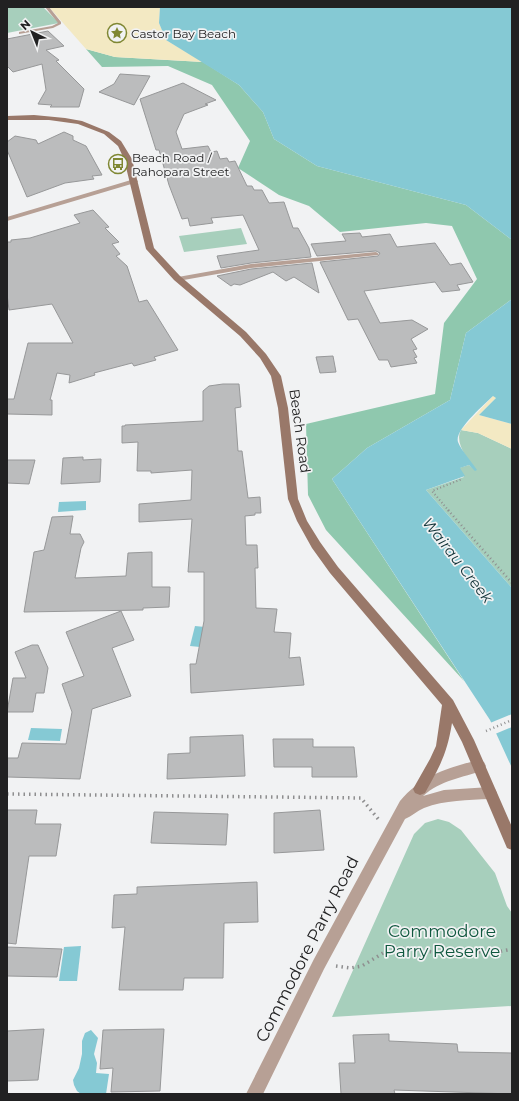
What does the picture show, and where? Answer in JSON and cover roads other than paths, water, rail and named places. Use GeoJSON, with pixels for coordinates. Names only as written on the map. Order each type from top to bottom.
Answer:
{"type":"FeatureCollection","features":[{"type":"Feature","properties":{"kind":"main road","name":"Beach Road"},"geometry":{"type":"LineString","coordinates":[[7,118],[36,117],[79,123],[105,133],[118,141],[122,146],[128,159],[150,249],[178,279],[243,334],[263,356],[276,376],[283,408],[292,499],[302,521],[316,545],[334,570],[449,704],[468,740],[512,843]]}},
{"type":"Feature","properties":{"kind":"main road"},"geometry":{"type":"LineString","coordinates":[[420,789],[436,762],[442,746],[449,704]]}},
{"type":"Feature","properties":{"kind":"street"},"geometry":{"type":"LineString","coordinates":[[7,219],[134,182]]}},
{"type":"Feature","properties":{"kind":"street","name":"Commodore Parry Road"},"geometry":{"type":"LineString","coordinates":[[254,1094],[319,964],[405,805],[420,789],[434,780],[458,771],[479,766]]}},
{"type":"Feature","properties":{"kind":"street","name":"Commodore Parry Road"},"geometry":{"type":"LineString","coordinates":[[392,828],[413,806],[424,801],[448,796],[490,793]]}},
{"type":"Feature","properties":{"kind":"lane"},"geometry":{"type":"LineString","coordinates":[[20,33],[53,27],[60,23],[47,7]]}},
{"type":"Feature","properties":{"kind":"lane"},"geometry":{"type":"LineString","coordinates":[[178,279],[251,266],[376,254]]}},
{"type":"Feature","properties":{"kind":"water"},"geometry":{"type":"Polygon","coordinates":[[[160,7],[512,7],[512,240],[466,205],[317,166],[274,139],[263,112],[239,85],[166,40],[159,23],[160,7]]]}},
{"type":"Feature","properties":{"kind":"water","name":"Wairau Creek"},"geometry":{"type":"Polygon","coordinates":[[[512,299],[512,424],[479,415],[496,398],[493,396],[465,424],[458,437],[459,445],[477,470],[475,471],[469,465],[460,468],[465,476],[426,490],[512,588],[512,768],[490,720],[332,479],[367,448],[450,400],[466,333],[512,299]]]}},
{"type":"Feature","properties":{"kind":"water"},"geometry":{"type":"Polygon","coordinates":[[[86,501],[86,510],[58,512],[59,502],[86,501]]]}},
{"type":"Feature","properties":{"kind":"water"},"geometry":{"type":"Polygon","coordinates":[[[195,626],[205,627],[200,647],[190,646],[195,626]]]}},
{"type":"Feature","properties":{"kind":"water"},"geometry":{"type":"Polygon","coordinates":[[[31,728],[62,729],[60,741],[28,740],[31,728]]]}},
{"type":"Feature","properties":{"kind":"water"},"geometry":{"type":"Polygon","coordinates":[[[81,946],[77,981],[59,981],[64,947],[81,946]]]}},
{"type":"Feature","properties":{"kind":"water"},"geometry":{"type":"Polygon","coordinates":[[[91,1030],[98,1038],[94,1054],[97,1063],[96,1073],[109,1074],[106,1094],[81,1094],[77,1091],[74,1085],[73,1080],[79,1068],[82,1054],[82,1041],[85,1033],[91,1030]]]}},
{"type":"Feature","properties":{"kind":"place","name":"Castor Bay Beach"},"geometry":{"type":"Point","coordinates":[117,33]}},
{"type":"Feature","properties":{"kind":"place","name":"Beach Road / Rahopara Street"},"geometry":{"type":"Point","coordinates":[118,164]}},
{"type":"Feature","properties":{"kind":"park label","name":"Commodore Parry Reserve"},"geometry":{"type":"Point","coordinates":[442,941]}}]}
